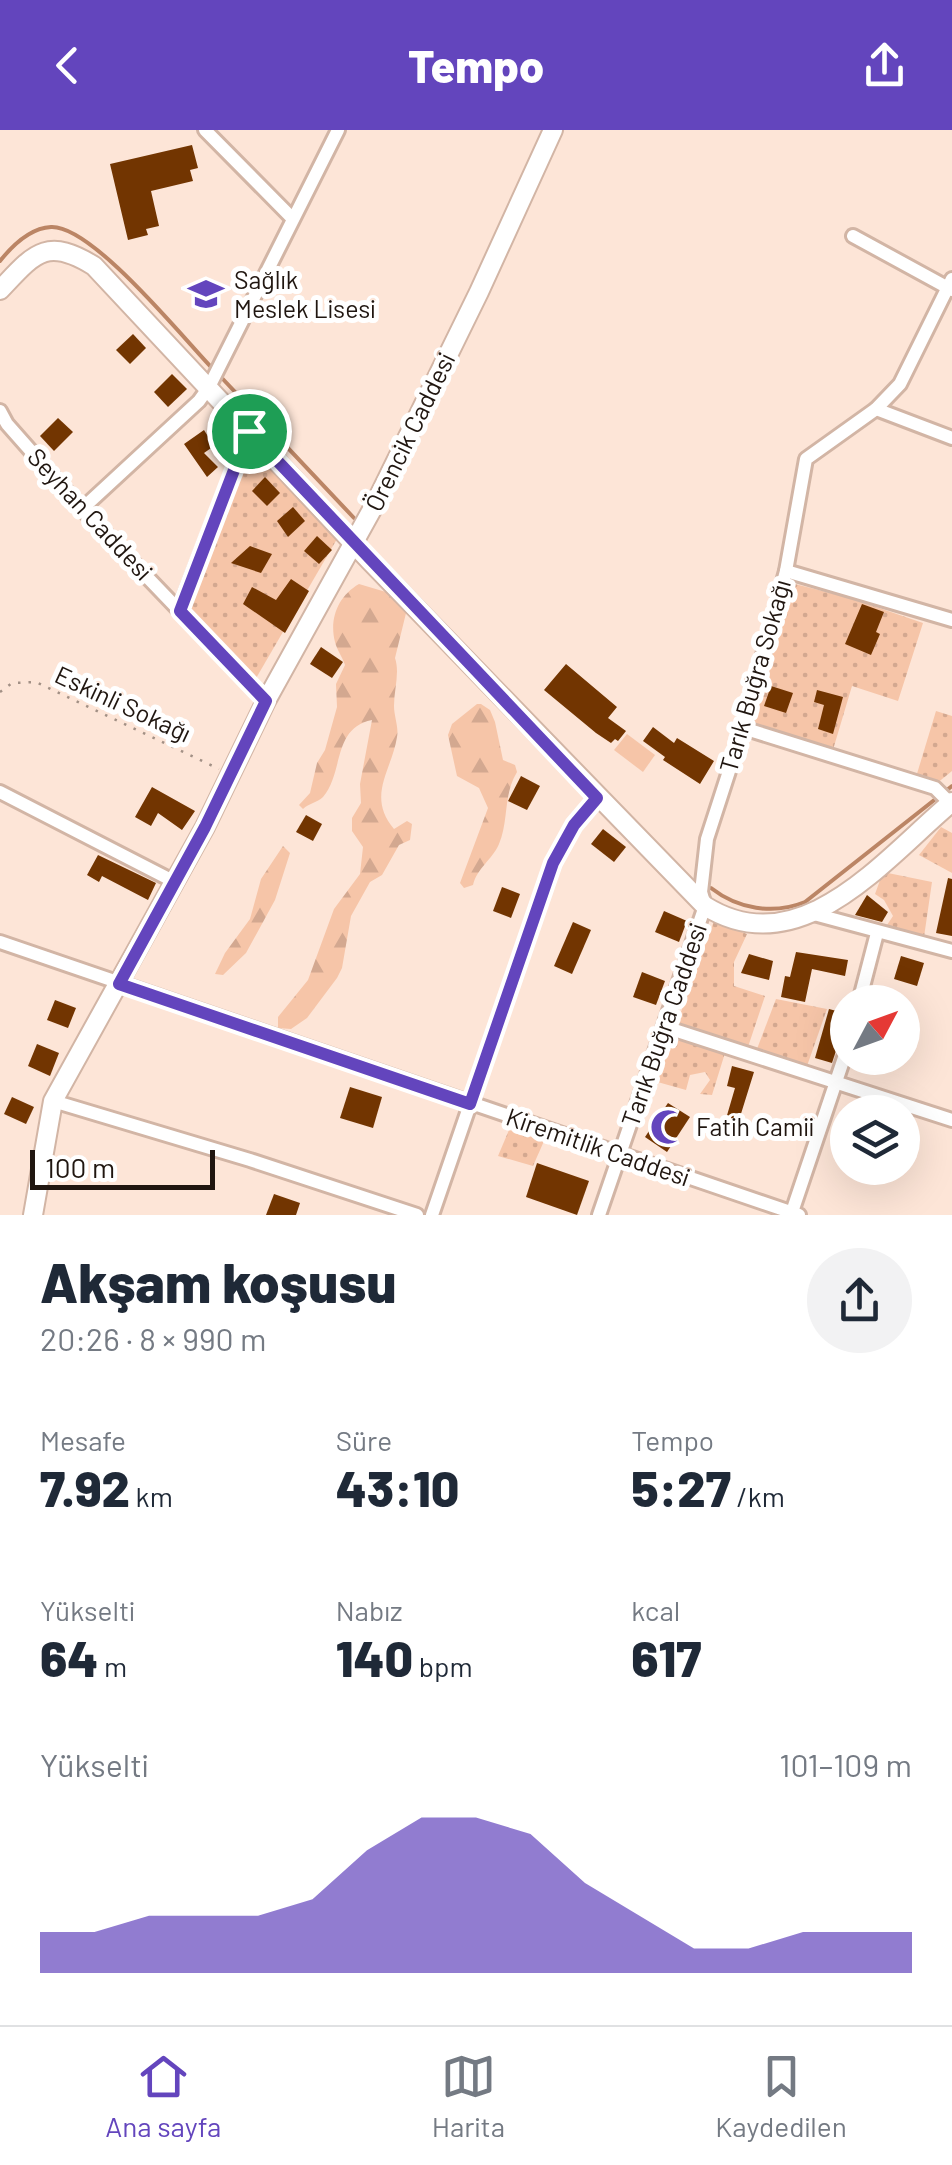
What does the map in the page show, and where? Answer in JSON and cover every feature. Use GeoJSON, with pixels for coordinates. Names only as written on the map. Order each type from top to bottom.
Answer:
{"type":"FeatureCollection","features":[{"type":"Feature","properties":{"kind":"street"},"geometry":{"type":"LineString","coordinates":[[205,130],[292,218]]}},
{"type":"Feature","properties":{"kind":"street"},"geometry":{"type":"LineString","coordinates":[[82,509],[199,401],[211,384],[338,130]]}},
{"type":"Feature","properties":{"kind":"street","name":"Örencik Caddesi"},"geometry":{"type":"LineString","coordinates":[[33,1215],[52,1101],[175,882],[266,701],[354,543],[479,292],[553,130]]}},
{"type":"Feature","properties":{"kind":"street"},"geometry":{"type":"LineString","coordinates":[[853,236],[951,286],[900,384],[876,409],[952,438]]}},
{"type":"Feature","properties":{"kind":"street"},"geometry":{"type":"LineString","coordinates":[[0,290],[41,251],[59,250],[83,259],[106,278],[211,384],[249,431],[597,798],[703,899],[732,920],[758,924],[814,914],[857,884],[951,802],[935,788],[743,728]]}},
{"type":"Feature","properties":{"kind":"street","name":"Tarık Buğra Sokağı"},"geometry":{"type":"LineString","coordinates":[[703,899],[702,864],[786,572],[806,460],[876,409]]}},
{"type":"Feature","properties":{"kind":"street","name":"Seyhan Caddesi"},"geometry":{"type":"LineString","coordinates":[[0,410],[82,509],[266,701]]}},
{"type":"Feature","properties":{"kind":"street"},"geometry":{"type":"LineString","coordinates":[[180,611],[249,431]]}},
{"type":"Feature","properties":{"kind":"street"},"geometry":{"type":"LineString","coordinates":[[786,572],[952,620]]}},
{"type":"Feature","properties":{"kind":"street"},"geometry":{"type":"LineString","coordinates":[[0,792],[175,882]]}},
{"type":"Feature","properties":{"kind":"street"},"geometry":{"type":"LineString","coordinates":[[432,1215],[553,863],[574,825],[597,798]]}},
{"type":"Feature","properties":{"kind":"street","name":"Tarık Buğra Caddesi"},"geometry":{"type":"LineString","coordinates":[[599,1215],[703,899]]}},
{"type":"Feature","properties":{"kind":"street"},"geometry":{"type":"LineString","coordinates":[[814,914],[952,951]]}},
{"type":"Feature","properties":{"kind":"street"},"geometry":{"type":"LineString","coordinates":[[863,985],[877,932]]}},
{"type":"Feature","properties":{"kind":"street","name":"Kiremitlik Caddesi"},"geometry":{"type":"LineString","coordinates":[[0,942],[794,1214]]}},
{"type":"Feature","properties":{"kind":"street"},"geometry":{"type":"LineString","coordinates":[[664,1027],[952,1120]]}},
{"type":"Feature","properties":{"kind":"street"},"geometry":{"type":"LineString","coordinates":[[794,1214],[840,1075]]}},
{"type":"Feature","properties":{"kind":"street"},"geometry":{"type":"LineString","coordinates":[[52,1101],[417,1215]]}},
{"type":"Feature","properties":{"kind":"path","name":"Eskinli Sokağı"},"geometry":{"type":"LineString","coordinates":[[0,692],[12,683],[36,682],[229,774]]}},
{"type":"Feature","properties":{"kind":"green space"},"geometry":{"type":"Polygon","coordinates":[[[251,449],[337,539],[255,680],[187,607],[251,449]]]}},
{"type":"Feature","properties":{"kind":"green space"},"geometry":{"type":"Polygon","coordinates":[[[791,583],[923,623],[898,701],[852,686],[832,753],[750,726],[791,583]]]}},
{"type":"Feature","properties":{"kind":"green space"},"geometry":{"type":"Polygon","coordinates":[[[359,584],[396,595],[408,605],[395,658],[397,737],[381,794],[386,817],[394,829],[407,821],[412,824],[410,840],[399,845],[382,875],[370,882],[351,916],[337,978],[307,1018],[291,1029],[278,1028],[278,1017],[308,980],[334,909],[360,874],[363,847],[352,831],[352,818],[361,803],[360,784],[372,720],[350,732],[323,797],[303,809],[299,805],[310,793],[317,763],[325,750],[337,707],[336,684],[345,665],[335,642],[334,617],[346,595],[359,584]]]}},
{"type":"Feature","properties":{"kind":"green space"},"geometry":{"type":"Polygon","coordinates":[[[477,704],[490,710],[503,760],[515,765],[517,772],[499,844],[473,885],[464,888],[460,883],[488,808],[479,788],[457,776],[448,735],[452,724],[477,704]]]}},
{"type":"Feature","properties":{"kind":"green space"},"geometry":{"type":"Polygon","coordinates":[[[936,711],[952,716],[952,771],[936,784],[916,777],[936,711]]]}},
{"type":"Feature","properties":{"kind":"green space"},"geometry":{"type":"Polygon","coordinates":[[[627,734],[655,755],[643,772],[614,750],[627,734]]]}},
{"type":"Feature","properties":{"kind":"green space"},"geometry":{"type":"Polygon","coordinates":[[[941,827],[952,833],[952,873],[919,855],[941,827]]]}},
{"type":"Feature","properties":{"kind":"green space"},"geometry":{"type":"Polygon","coordinates":[[[283,846],[290,853],[275,900],[246,953],[223,975],[215,974],[250,919],[261,879],[283,846]]]}},
{"type":"Feature","properties":{"kind":"green space"},"geometry":{"type":"Polygon","coordinates":[[[883,872],[932,882],[924,937],[885,928],[893,916],[884,900],[875,894],[883,872]]]}},
{"type":"Feature","properties":{"kind":"green space"},"geometry":{"type":"Polygon","coordinates":[[[714,921],[747,934],[734,962],[734,986],[765,996],[748,1047],[677,1023],[714,921]]]}},
{"type":"Feature","properties":{"kind":"green space"},"geometry":{"type":"Polygon","coordinates":[[[776,999],[827,1009],[807,1066],[757,1049],[776,999]]]}},
{"type":"Feature","properties":{"kind":"green space"},"geometry":{"type":"Polygon","coordinates":[[[670,1036],[725,1053],[712,1095],[700,1094],[710,1080],[705,1072],[690,1075],[686,1090],[654,1081],[670,1036]]]}},
{"type":"Feature","properties":{"kind":"green space"},"geometry":{"type":"Polygon","coordinates":[[[509,1130],[544,1141],[533,1166],[498,1156],[509,1130]]]}},
{"type":"Feature","properties":{"kind":"building"},"geometry":{"type":"Polygon","coordinates":[[[192,145],[198,168],[190,170],[193,181],[151,191],[159,226],[146,229],[148,235],[128,240],[110,164],[192,145]]]}},
{"type":"Feature","properties":{"kind":"building"},"geometry":{"type":"Polygon","coordinates":[[[133,334],[146,348],[130,364],[116,350],[133,334]]]}},
{"type":"Feature","properties":{"kind":"building"},"geometry":{"type":"Polygon","coordinates":[[[172,374],[187,389],[168,407],[154,392],[172,374]]]}},
{"type":"Feature","properties":{"kind":"building"},"geometry":{"type":"Polygon","coordinates":[[[58,418],[73,432],[54,451],[40,436],[58,418]]]}},
{"type":"Feature","properties":{"kind":"building"},"geometry":{"type":"Polygon","coordinates":[[[204,430],[214,446],[204,453],[218,467],[207,477],[184,444],[204,430]]]}},
{"type":"Feature","properties":{"kind":"building"},"geometry":{"type":"Polygon","coordinates":[[[265,477],[280,493],[267,506],[252,491],[265,477]]]}},
{"type":"Feature","properties":{"kind":"building"},"geometry":{"type":"Polygon","coordinates":[[[293,507],[305,521],[288,537],[277,521],[293,507]]]}},
{"type":"Feature","properties":{"kind":"building"},"geometry":{"type":"Polygon","coordinates":[[[317,536],[332,550],[319,564],[304,551],[317,536]]]}},
{"type":"Feature","properties":{"kind":"building"},"geometry":{"type":"Polygon","coordinates":[[[250,546],[272,554],[261,573],[231,563],[250,546]]]}},
{"type":"Feature","properties":{"kind":"building"},"geometry":{"type":"Polygon","coordinates":[[[291,579],[309,591],[285,633],[243,604],[252,587],[276,600],[291,579]]]}},
{"type":"Feature","properties":{"kind":"building"},"geometry":{"type":"Polygon","coordinates":[[[862,604],[884,612],[871,655],[845,644],[862,604]]]}},
{"type":"Feature","properties":{"kind":"building"},"geometry":{"type":"Polygon","coordinates":[[[321,647],[343,662],[332,678],[310,664],[321,647]]]}},
{"type":"Feature","properties":{"kind":"building"},"geometry":{"type":"Polygon","coordinates":[[[566,664],[617,707],[608,718],[626,731],[618,741],[611,743],[596,733],[544,690],[566,664]]]}},
{"type":"Feature","properties":{"kind":"building"},"geometry":{"type":"Polygon","coordinates":[[[771,686],[793,693],[786,713],[764,706],[771,686]]]}},
{"type":"Feature","properties":{"kind":"building"},"geometry":{"type":"Polygon","coordinates":[[[817,690],[843,697],[833,734],[818,729],[824,705],[814,702],[817,690]]]}},
{"type":"Feature","properties":{"kind":"building"},"geometry":{"type":"Polygon","coordinates":[[[653,727],[674,743],[677,738],[714,761],[700,784],[663,760],[665,757],[643,741],[653,727]]]}},
{"type":"Feature","properties":{"kind":"building"},"geometry":{"type":"Polygon","coordinates":[[[521,776],[540,786],[527,810],[508,801],[521,776]]]}},
{"type":"Feature","properties":{"kind":"building"},"geometry":{"type":"Polygon","coordinates":[[[152,787],[195,811],[182,830],[158,813],[151,826],[135,817],[152,787]]]}},
{"type":"Feature","properties":{"kind":"building"},"geometry":{"type":"Polygon","coordinates":[[[306,815],[322,824],[313,841],[296,832],[306,815]]]}},
{"type":"Feature","properties":{"kind":"building"},"geometry":{"type":"Polygon","coordinates":[[[603,829],[626,847],[614,862],[591,844],[603,829]]]}},
{"type":"Feature","properties":{"kind":"building"},"geometry":{"type":"Polygon","coordinates":[[[98,855],[156,883],[148,900],[102,876],[99,882],[87,875],[98,855]]]}},
{"type":"Feature","properties":{"kind":"building"},"geometry":{"type":"Polygon","coordinates":[[[948,878],[952,879],[952,936],[936,933],[948,878]]]}},
{"type":"Feature","properties":{"kind":"building"},"geometry":{"type":"Polygon","coordinates":[[[502,887],[520,894],[511,918],[493,911],[502,887]]]}},
{"type":"Feature","properties":{"kind":"building"},"geometry":{"type":"Polygon","coordinates":[[[867,895],[888,912],[882,922],[855,915],[867,895]]]}},
{"type":"Feature","properties":{"kind":"building"},"geometry":{"type":"Polygon","coordinates":[[[664,911],[687,921],[679,942],[655,932],[664,911]]]}},
{"type":"Feature","properties":{"kind":"building"},"geometry":{"type":"Polygon","coordinates":[[[573,922],[591,930],[572,974],[554,966],[573,922]]]}},
{"type":"Feature","properties":{"kind":"building"},"geometry":{"type":"Polygon","coordinates":[[[796,952],[848,960],[845,976],[812,969],[805,1002],[781,997],[796,952]]]}},
{"type":"Feature","properties":{"kind":"building"},"geometry":{"type":"Polygon","coordinates":[[[749,954],[773,961],[769,980],[741,973],[749,954]]]}},
{"type":"Feature","properties":{"kind":"building"},"geometry":{"type":"Polygon","coordinates":[[[901,956],[924,963],[917,985],[894,979],[901,956]]]}},
{"type":"Feature","properties":{"kind":"building"},"geometry":{"type":"Polygon","coordinates":[[[642,972],[665,981],[656,1005],[633,997],[642,972]]]}},
{"type":"Feature","properties":{"kind":"building"},"geometry":{"type":"Polygon","coordinates":[[[55,1000],[76,1008],[68,1028],[47,1020],[55,1000]]]}},
{"type":"Feature","properties":{"kind":"building"},"geometry":{"type":"Polygon","coordinates":[[[829,1009],[830,1009],[830,1062],[815,1058],[829,1009]]]}},
{"type":"Feature","properties":{"kind":"building"},"geometry":{"type":"Polygon","coordinates":[[[37,1044],[59,1053],[50,1076],[28,1066],[37,1044]]]}},
{"type":"Feature","properties":{"kind":"building"},"geometry":{"type":"Polygon","coordinates":[[[732,1066],[754,1072],[735,1133],[723,1129],[735,1088],[727,1086],[732,1066]]]}},
{"type":"Feature","properties":{"kind":"building"},"geometry":{"type":"Polygon","coordinates":[[[350,1087],[382,1097],[373,1128],[340,1118],[350,1087]]]}},
{"type":"Feature","properties":{"kind":"building"},"geometry":{"type":"Polygon","coordinates":[[[12,1097],[34,1107],[26,1124],[4,1114],[12,1097]]]}},
{"type":"Feature","properties":{"kind":"building","name":"Fatih Camii"},"geometry":{"type":"Polygon","coordinates":[[[668,1103],[690,1117],[667,1152],[645,1137],[668,1103]]]}},
{"type":"Feature","properties":{"kind":"building"},"geometry":{"type":"Polygon","coordinates":[[[537,1163],[589,1181],[577,1215],[526,1197],[537,1163]]]}},
{"type":"Feature","properties":{"kind":"building"},"geometry":{"type":"Polygon","coordinates":[[[274,1194],[300,1203],[296,1215],[266,1215],[274,1194]]]}},
{"type":"Feature","properties":{"kind":"waterway"},"geometry":{"type":"LineString","coordinates":[[0,261],[29,234],[51,227],[69,231],[112,263],[213,369]]}},
{"type":"Feature","properties":{"kind":"waterway"},"geometry":{"type":"LineString","coordinates":[[220,376],[354,518]]}},
{"type":"Feature","properties":{"kind":"waterway"},"geometry":{"type":"LineString","coordinates":[[711,888],[756,908],[781,908],[805,902],[952,786]]}},
{"type":"Feature","properties":{"kind":"place","name":"Sağlık Meslek Lisesi"},"geometry":{"type":"Point","coordinates":[206,294]}},
{"type":"Feature","properties":{"kind":"place","name":"Fatih Camii"},"geometry":{"type":"Point","coordinates":[668,1127]}},
{"type":"Feature","properties":{"kind":"route"},"geometry":{"type":"LineString","coordinates":[[249,431],[597,798],[574,825],[553,863],[470,1104],[119,984],[205,827],[266,701],[180,611],[249,431]]}}]}
